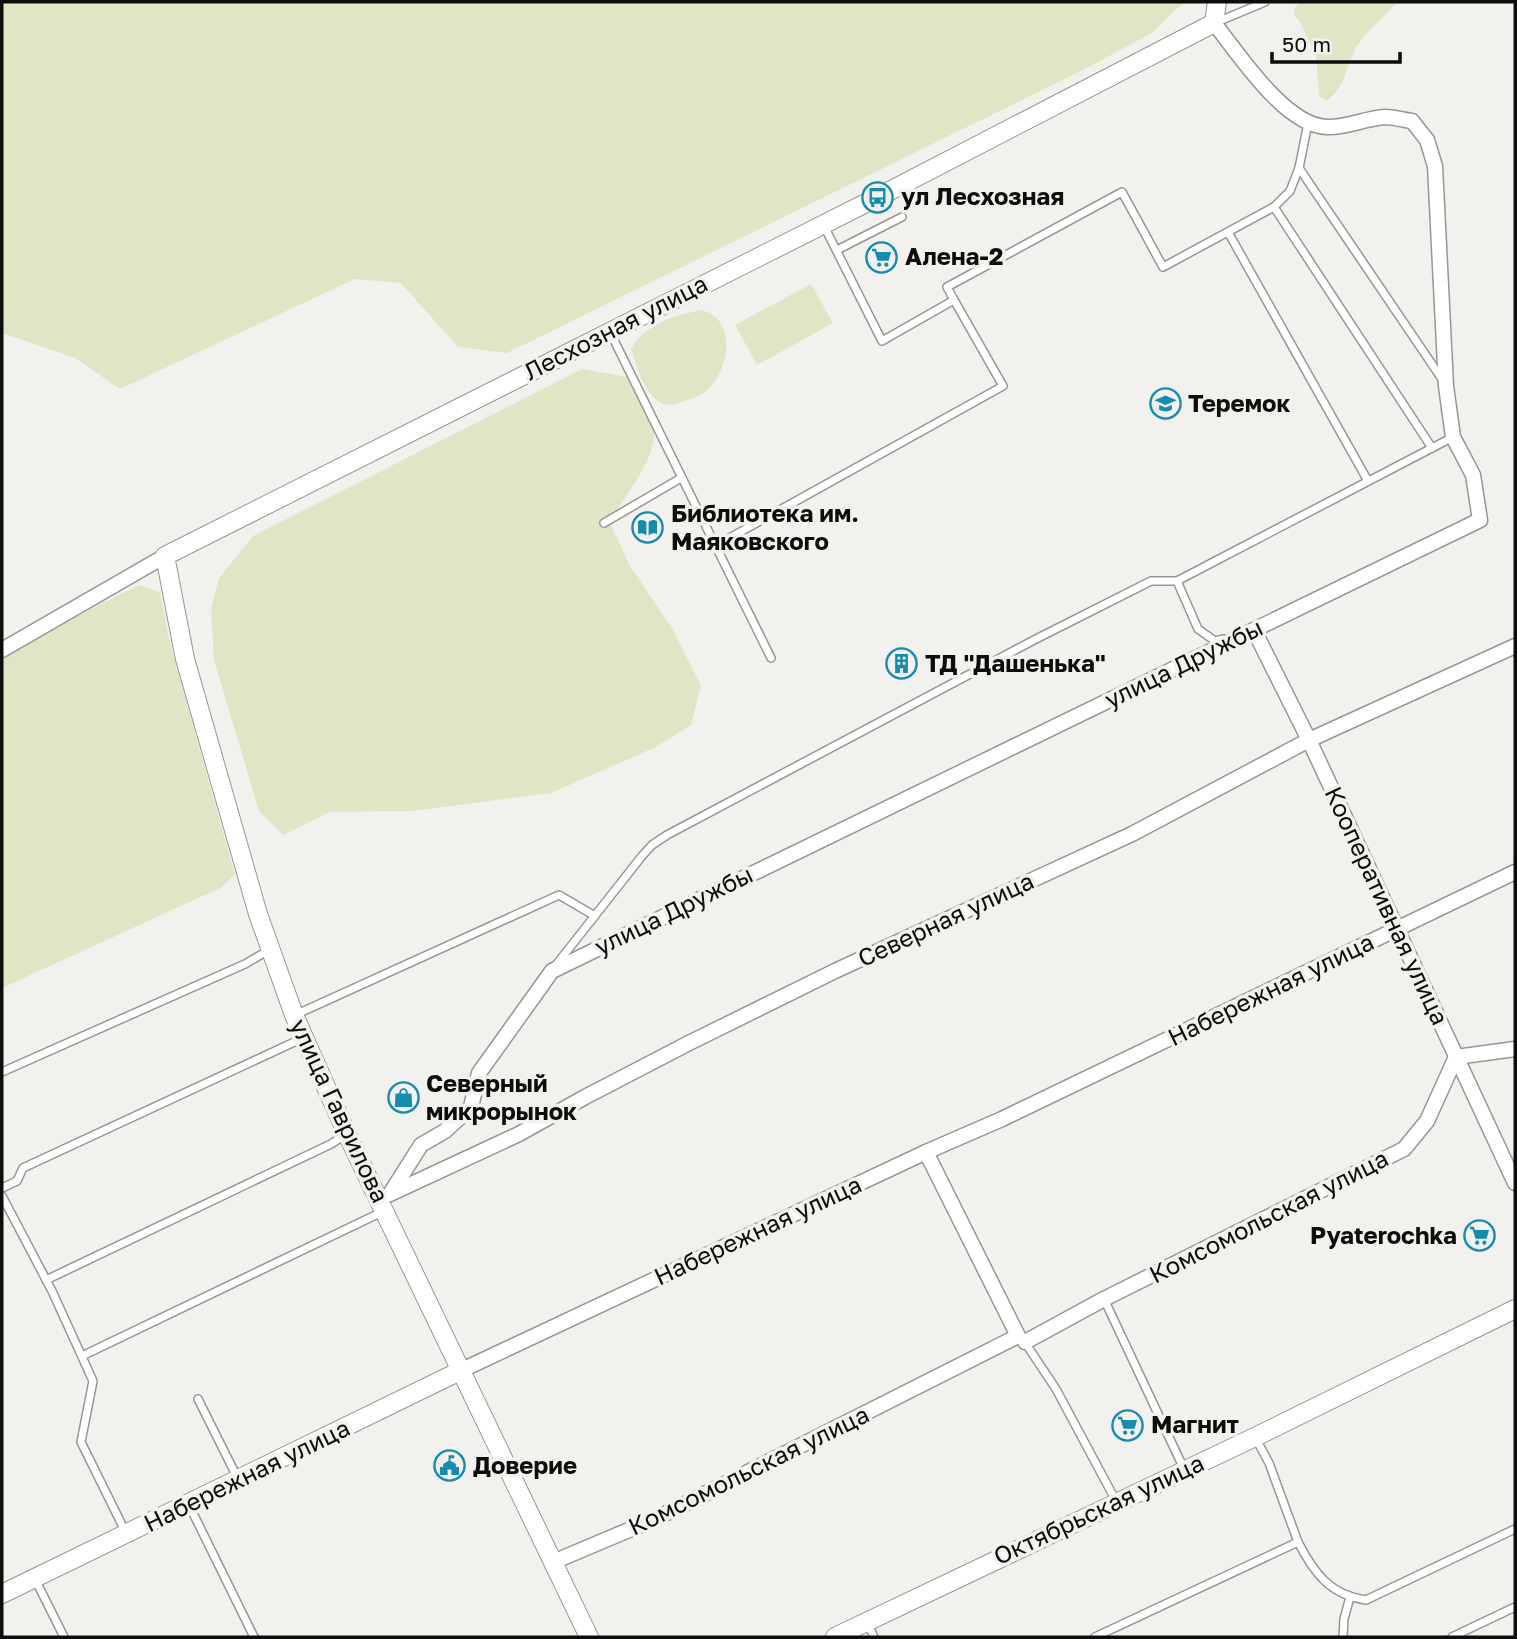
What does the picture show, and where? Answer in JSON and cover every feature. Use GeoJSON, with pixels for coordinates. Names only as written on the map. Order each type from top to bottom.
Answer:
{"type":"FeatureCollection","features":[{"type":"Feature","properties":{"kind":"street"},"geometry":{"type":"LineString","coordinates":[[1217,2],[1214,23],[1273,95],[1290,111],[1308,122]]}},
{"type":"Feature","properties":{"kind":"street","name":"Лесхозная улица"},"geometry":{"type":"LineString","coordinates":[[2,649],[165,556],[1214,23]]}},
{"type":"Feature","properties":{"kind":"street","name":"улица Дружбы"},"geometry":{"type":"LineString","coordinates":[[385,1201],[421,1145],[445,1131],[471,1107],[480,1073],[552,971],[1480,520],[1473,475],[1453,438],[1447,386],[1435,166],[1427,140],[1412,121],[1386,117],[1327,127],[1308,122]]}},
{"type":"Feature","properties":{"kind":"street","name":"улица Гаврилова"},"geometry":{"type":"LineString","coordinates":[[165,556],[186,659],[258,914],[294,1015],[347,1134],[385,1201],[589,1637]]}},
{"type":"Feature","properties":{"kind":"street","name":"Кооперативная улица"},"geometry":{"type":"LineString","coordinates":[[1254,629],[1309,740],[1515,1183]]}},
{"type":"Feature","properties":{"kind":"street","name":"Северная улица"},"geometry":{"type":"LineString","coordinates":[[385,1201],[519,1135],[573,1103],[835,971],[1132,834],[1309,740],[1515,646]]}},
{"type":"Feature","properties":{"kind":"street","name":"Набережная улица"},"geometry":{"type":"LineString","coordinates":[[2,1594],[462,1370],[926,1152],[1002,1119],[1515,872]]}},
{"type":"Feature","properties":{"kind":"street"},"geometry":{"type":"LineString","coordinates":[[1456,1057],[1515,1049]]}},
{"type":"Feature","properties":{"kind":"street","name":"Комсомольская улица"},"geometry":{"type":"LineString","coordinates":[[553,1562],[655,1519],[1404,1149],[1427,1121],[1456,1057]]}},
{"type":"Feature","properties":{"kind":"street"},"geometry":{"type":"LineString","coordinates":[[926,1152],[1022,1339]]}},
{"type":"Feature","properties":{"kind":"street","name":"Октябрьская улица"},"geometry":{"type":"LineString","coordinates":[[835,1637],[870,1629],[1116,1501],[1255,1437],[1515,1309]]}},
{"type":"Feature","properties":{"kind":"lane"},"geometry":{"type":"LineString","coordinates":[[1214,23],[1265,2]]}},
{"type":"Feature","properties":{"kind":"lane"},"geometry":{"type":"LineString","coordinates":[[715,546],[1003,386],[947,287],[1122,192],[1163,267],[1274,207],[1290,191],[1299,168],[1308,122]]}},
{"type":"Feature","properties":{"kind":"lane"},"geometry":{"type":"LineString","coordinates":[[1299,168],[1447,386]]}},
{"type":"Feature","properties":{"kind":"lane"},"geometry":{"type":"LineString","coordinates":[[1274,207],[1432,448]]}},
{"type":"Feature","properties":{"kind":"lane"},"geometry":{"type":"LineString","coordinates":[[836,250],[902,217]]}},
{"type":"Feature","properties":{"kind":"lane"},"geometry":{"type":"LineString","coordinates":[[823,224],[882,341],[954,300]]}},
{"type":"Feature","properties":{"kind":"lane"},"geometry":{"type":"LineString","coordinates":[[1228,232],[1368,481]]}},
{"type":"Feature","properties":{"kind":"lane"},"geometry":{"type":"LineString","coordinates":[[609,331],[771,657]]}},
{"type":"Feature","properties":{"kind":"lane"},"geometry":{"type":"LineString","coordinates":[[552,971],[642,856],[667,835],[1139,586],[1151,581],[1177,581],[1453,438]]}},
{"type":"Feature","properties":{"kind":"lane"},"geometry":{"type":"LineString","coordinates":[[604,523],[681,478]]}},
{"type":"Feature","properties":{"kind":"lane"},"geometry":{"type":"LineString","coordinates":[[1177,581],[1198,629],[1215,641],[1254,629]]}},
{"type":"Feature","properties":{"kind":"lane"},"geometry":{"type":"LineString","coordinates":[[294,1015],[559,895],[595,916]]}},
{"type":"Feature","properties":{"kind":"lane"},"geometry":{"type":"LineString","coordinates":[[2,1072],[245,964],[270,950]]}},
{"type":"Feature","properties":{"kind":"lane"},"geometry":{"type":"LineString","coordinates":[[2,1188],[17,1181],[23,1168],[304,1037]]}},
{"type":"Feature","properties":{"kind":"lane"},"geometry":{"type":"LineString","coordinates":[[46,1280],[347,1134]]}},
{"type":"Feature","properties":{"kind":"lane"},"geometry":{"type":"LineString","coordinates":[[2,1196],[46,1280],[93,1381],[81,1442],[127,1535]]}},
{"type":"Feature","properties":{"kind":"lane"},"geometry":{"type":"LineString","coordinates":[[82,1356],[385,1201]]}},
{"type":"Feature","properties":{"kind":"lane"},"geometry":{"type":"LineString","coordinates":[[1104,1299],[1185,1469]]}},
{"type":"Feature","properties":{"kind":"lane"},"geometry":{"type":"LineString","coordinates":[[1022,1339],[1056,1389],[1116,1501]]}},
{"type":"Feature","properties":{"kind":"lane"},"geometry":{"type":"LineString","coordinates":[[198,1398],[239,1480]]}},
{"type":"Feature","properties":{"kind":"lane"},"geometry":{"type":"LineString","coordinates":[[1255,1437],[1269,1463],[1298,1542],[1309,1563],[1320,1579],[1350,1597],[1366,1600],[1513,1530],[1515,1541]]}},
{"type":"Feature","properties":{"kind":"lane"},"geometry":{"type":"LineString","coordinates":[[188,1505],[254,1637]]}},
{"type":"Feature","properties":{"kind":"lane"},"geometry":{"type":"LineString","coordinates":[[1095,1637],[1298,1542]]}},
{"type":"Feature","properties":{"kind":"lane"},"geometry":{"type":"LineString","coordinates":[[35,1578],[64,1637]]}},
{"type":"Feature","properties":{"kind":"lane"},"geometry":{"type":"LineString","coordinates":[[1343,1637],[1344,1619],[1350,1597]]}},
{"type":"Feature","properties":{"kind":"lane"},"geometry":{"type":"LineString","coordinates":[[1452,1637],[1515,1607]]}},
{"type":"Feature","properties":{"kind":"green space"},"geometry":{"type":"Polygon","coordinates":[[[2,2],[1184,2],[1152,33],[1085,69],[507,353],[458,347],[401,283],[355,279],[120,389],[75,358],[2,333],[2,2]]]}},
{"type":"Feature","properties":{"kind":"green space"},"geometry":{"type":"Polygon","coordinates":[[[1301,2],[1397,2],[1359,43],[1340,86],[1327,101],[1319,96],[1316,54],[1294,16],[1294,9],[1301,2]]]}},
{"type":"Feature","properties":{"kind":"green space"},"geometry":{"type":"Polygon","coordinates":[[[811,284],[833,323],[757,365],[735,325],[811,284]]]}},
{"type":"Feature","properties":{"kind":"green space"},"geometry":{"type":"Polygon","coordinates":[[[701,310],[713,315],[721,324],[725,335],[724,361],[719,374],[713,385],[699,396],[674,404],[661,403],[644,384],[631,349],[652,327],[671,318],[701,310]]]}},
{"type":"Feature","properties":{"kind":"green space"},"geometry":{"type":"Polygon","coordinates":[[[582,369],[627,377],[653,426],[650,454],[609,521],[630,566],[673,630],[701,685],[691,725],[656,747],[551,793],[412,811],[330,812],[283,835],[259,811],[214,660],[211,609],[219,578],[253,536],[582,369]]]}},
{"type":"Feature","properties":{"kind":"green space"},"geometry":{"type":"Polygon","coordinates":[[[139,585],[160,592],[170,643],[235,875],[220,888],[2,988],[2,654],[139,585]]]}},
{"type":"Feature","properties":{"kind":"place","name":"ул Лесхозная"},"geometry":{"type":"Point","coordinates":[878,197]}},
{"type":"Feature","properties":{"kind":"place","name":"Алена-2"},"geometry":{"type":"Point","coordinates":[882,257]}},
{"type":"Feature","properties":{"kind":"place","name":"Теремок"},"geometry":{"type":"Point","coordinates":[1165,404]}},
{"type":"Feature","properties":{"kind":"place","name":"Библиотека им. Маяковского"},"geometry":{"type":"Point","coordinates":[648,528]}},
{"type":"Feature","properties":{"kind":"place","name":"ТД \"Дашенька\""},"geometry":{"type":"Point","coordinates":[902,664]}},
{"type":"Feature","properties":{"kind":"place","name":"Северный микрорынок"},"geometry":{"type":"Point","coordinates":[403,1098]}},
{"type":"Feature","properties":{"kind":"place","name":"Pyaterochka"},"geometry":{"type":"Point","coordinates":[1480,1236]}},
{"type":"Feature","properties":{"kind":"place","name":"Магнит"},"geometry":{"type":"Point","coordinates":[1128,1425]}},
{"type":"Feature","properties":{"kind":"place","name":"Доверие"},"geometry":{"type":"Point","coordinates":[450,1466]}}]}
